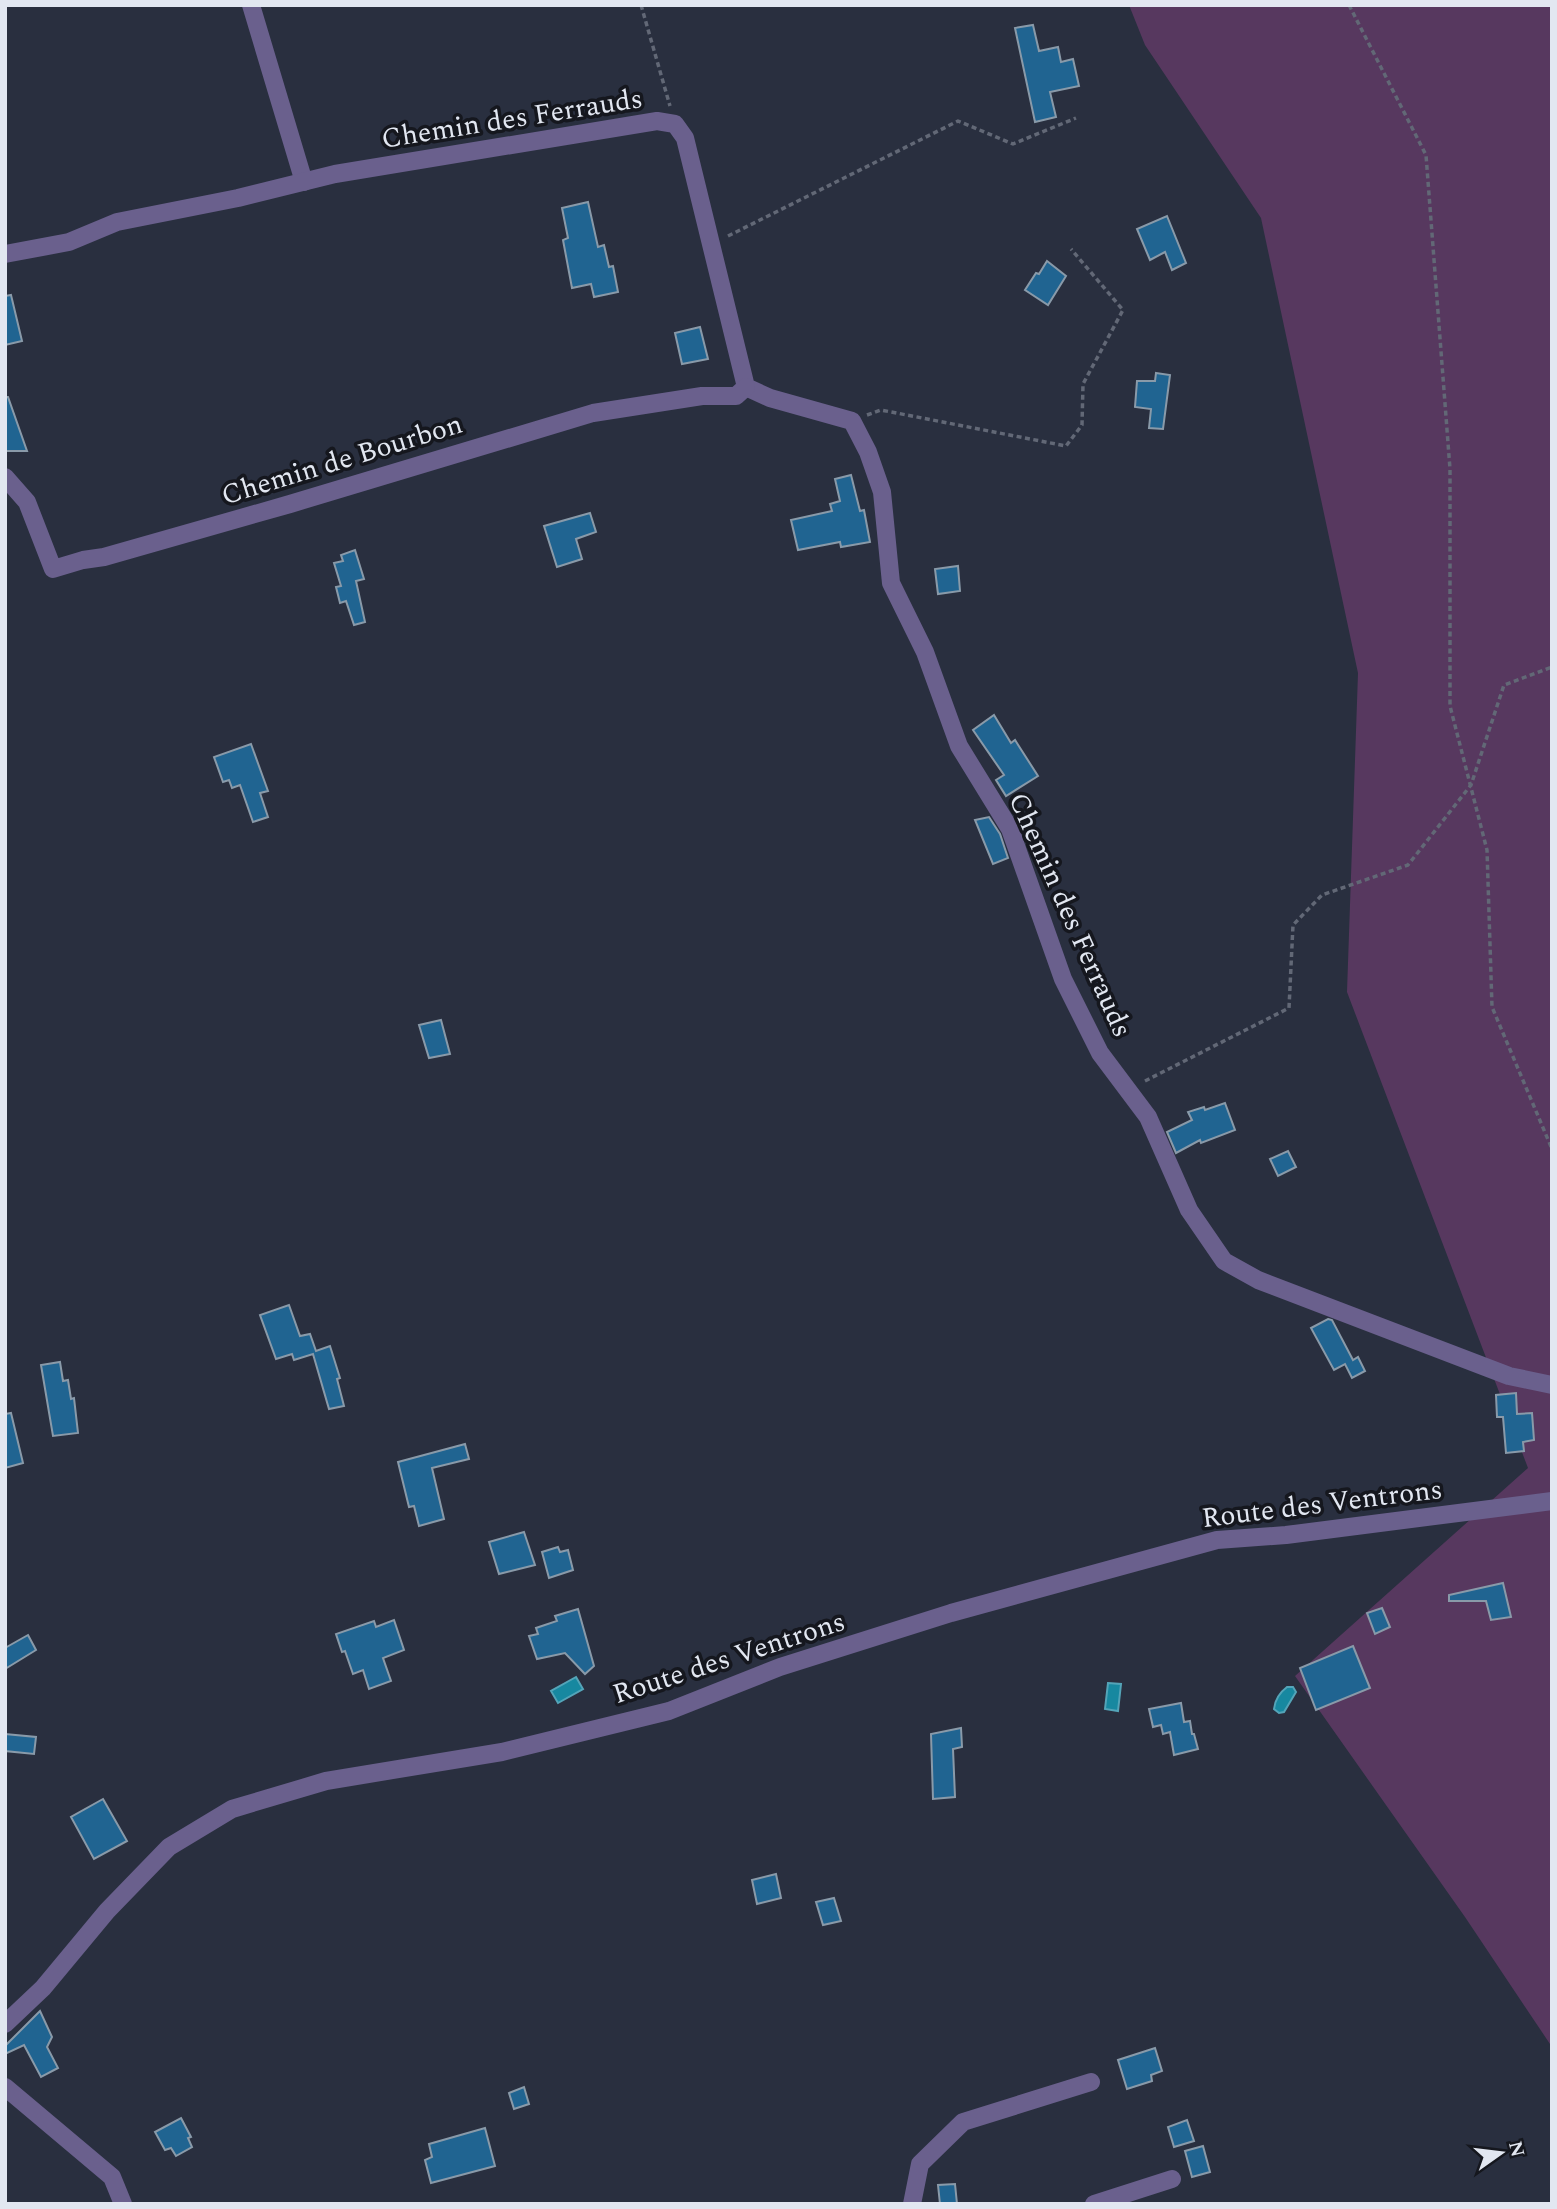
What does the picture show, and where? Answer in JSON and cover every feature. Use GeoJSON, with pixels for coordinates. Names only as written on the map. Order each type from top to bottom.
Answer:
{"type":"FeatureCollection","features":[{"type":"Feature","properties":{"kind":"street"},"geometry":{"type":"LineString","coordinates":[[251,5],[304,182]]}},
{"type":"Feature","properties":{"kind":"street","name":"Chemin des Ferrauds"},"geometry":{"type":"LineString","coordinates":[[5,254],[69,242],[117,222],[238,198],[335,174],[657,121],[675,124],[685,138],[746,387]]}},
{"type":"Feature","properties":{"kind":"street"},"geometry":{"type":"LineString","coordinates":[[746,387],[770,398],[852,421]]}},
{"type":"Feature","properties":{"kind":"street","name":"Chemin de Bourbon"},"geometry":{"type":"LineString","coordinates":[[5,477],[27,502],[53,569],[290,504],[593,412],[676,399],[736,396],[746,387]]}},
{"type":"Feature","properties":{"kind":"street","name":"Chemin des Ferrauds"},"geometry":{"type":"LineString","coordinates":[[852,421],[882,492],[891,583],[925,652],[960,746],[1010,829],[1063,979],[1100,1053],[1148,1118],[1189,1210],[1224,1261],[1258,1279],[1509,1376],[1552,1385]]}},
{"type":"Feature","properties":{"kind":"street","name":"Route des Ventrons"},"geometry":{"type":"LineString","coordinates":[[5,2024],[43,1988],[107,1911],[169,1847],[232,1809],[326,1781],[502,1752],[668,1711],[780,1667],[951,1613],[1217,1540],[1286,1535],[1552,1502]]}},
{"type":"Feature","properties":{"kind":"street"},"geometry":{"type":"LineString","coordinates":[[912,2204],[920,2164],[963,2122],[1091,2082]]}},
{"type":"Feature","properties":{"kind":"street"},"geometry":{"type":"LineString","coordinates":[[5,2087],[112,2177],[123,2204]]}},
{"type":"Feature","properties":{"kind":"street"},"geometry":{"type":"LineString","coordinates":[[1094,2204],[1172,2179]]}},
{"type":"Feature","properties":{"kind":"path"},"geometry":{"type":"LineString","coordinates":[[641,5],[675,124]]}},
{"type":"Feature","properties":{"kind":"path"},"geometry":{"type":"LineString","coordinates":[[1349,5],[1426,155],[1450,468],[1450,706],[1487,850],[1492,1007],[1552,1149]]}},
{"type":"Feature","properties":{"kind":"path"},"geometry":{"type":"LineString","coordinates":[[710,237],[727,237],[958,121],[1013,145],[1076,118]]}},
{"type":"Feature","properties":{"kind":"path"},"geometry":{"type":"LineString","coordinates":[[852,421],[881,410],[1066,446],[1082,425],[1083,384],[1123,310],[1071,249]]}},
{"type":"Feature","properties":{"kind":"path"},"geometry":{"type":"LineString","coordinates":[[1127,1090],[1289,1008],[1293,925],[1322,895],[1408,864],[1471,785],[1503,685],[1552,667]]}},
{"type":"Feature","properties":{"kind":"shaded area"},"geometry":{"type":"Polygon","coordinates":[[[1129,5],[1552,5],[1552,2047],[1465,1917],[1295,1676],[1528,1468],[1347,992],[1358,673],[1261,218],[1145,45],[1129,5]]]}},
{"type":"Feature","properties":{"kind":"water"},"geometry":{"type":"Polygon","coordinates":[[[576,1677],[583,1689],[558,1703],[551,1691],[576,1677]]]}},
{"type":"Feature","properties":{"kind":"water"},"geometry":{"type":"Polygon","coordinates":[[[1108,1683],[1121,1684],[1118,1711],[1105,1709],[1108,1683]]]}},
{"type":"Feature","properties":{"kind":"water"},"geometry":{"type":"Polygon","coordinates":[[[1287,1687],[1293,1687],[1296,1692],[1284,1712],[1279,1713],[1274,1709],[1275,1702],[1287,1687]]]}},
{"type":"Feature","properties":{"kind":"building"},"geometry":{"type":"Polygon","coordinates":[[[1033,25],[1039,51],[1058,47],[1061,62],[1073,59],[1079,86],[1050,92],[1056,117],[1035,122],[1015,28],[1033,25]]]}},
{"type":"Feature","properties":{"kind":"building"},"geometry":{"type":"Polygon","coordinates":[[[588,202],[598,247],[604,245],[609,267],[613,266],[618,292],[594,297],[591,284],[572,288],[563,240],[568,238],[562,208],[588,202]]]}},
{"type":"Feature","properties":{"kind":"building"},"geometry":{"type":"Polygon","coordinates":[[[1167,216],[1186,263],[1172,270],[1165,252],[1150,260],[1137,229],[1167,216]]]}},
{"type":"Feature","properties":{"kind":"building"},"geometry":{"type":"Polygon","coordinates":[[[1047,261],[1066,276],[1048,305],[1025,290],[1047,261]]]}},
{"type":"Feature","properties":{"kind":"building"},"geometry":{"type":"Polygon","coordinates":[[[11,295],[22,341],[5,345],[5,296],[11,295]]]}},
{"type":"Feature","properties":{"kind":"building"},"geometry":{"type":"Polygon","coordinates":[[[700,327],[708,359],[682,364],[675,333],[700,327]]]}},
{"type":"Feature","properties":{"kind":"building"},"geometry":{"type":"Polygon","coordinates":[[[1156,373],[1170,375],[1163,429],[1149,428],[1151,409],[1135,407],[1137,381],[1155,381],[1156,373]]]}},
{"type":"Feature","properties":{"kind":"building"},"geometry":{"type":"Polygon","coordinates":[[[5,397],[8,397],[27,451],[5,451],[5,397]]]}},
{"type":"Feature","properties":{"kind":"building"},"geometry":{"type":"Polygon","coordinates":[[[851,475],[860,511],[864,510],[870,542],[841,547],[840,542],[798,550],[791,520],[832,511],[830,504],[840,501],[835,479],[851,475]]]}},
{"type":"Feature","properties":{"kind":"building"},"geometry":{"type":"Polygon","coordinates":[[[590,513],[596,532],[576,539],[582,559],[557,567],[544,526],[590,513]]]}},
{"type":"Feature","properties":{"kind":"building"},"geometry":{"type":"Polygon","coordinates":[[[355,550],[364,579],[356,581],[365,622],[354,625],[346,601],[340,603],[336,587],[341,586],[334,563],[343,561],[341,555],[355,550]]]}},
{"type":"Feature","properties":{"kind":"building"},"geometry":{"type":"Polygon","coordinates":[[[958,566],[960,591],[938,594],[935,569],[958,566]]]}},
{"type":"Feature","properties":{"kind":"building"},"geometry":{"type":"Polygon","coordinates":[[[994,715],[1011,743],[1015,740],[1038,776],[1006,796],[996,780],[1004,775],[973,730],[994,715]]]}},
{"type":"Feature","properties":{"kind":"building"},"geometry":{"type":"Polygon","coordinates":[[[251,744],[268,791],[260,793],[268,817],[253,822],[240,785],[232,788],[229,780],[223,782],[214,757],[251,744]]]}},
{"type":"Feature","properties":{"kind":"building"},"geometry":{"type":"Polygon","coordinates":[[[989,817],[1000,834],[1008,858],[993,864],[975,820],[989,817]]]}},
{"type":"Feature","properties":{"kind":"building"},"geometry":{"type":"Polygon","coordinates":[[[441,1020],[450,1054],[429,1058],[419,1025],[441,1020]]]}},
{"type":"Feature","properties":{"kind":"building"},"geometry":{"type":"Polygon","coordinates":[[[1225,1103],[1235,1130],[1201,1143],[1200,1140],[1176,1153],[1167,1132],[1192,1120],[1188,1112],[1225,1103]]]}},
{"type":"Feature","properties":{"kind":"building"},"geometry":{"type":"Polygon","coordinates":[[[1288,1151],[1296,1167],[1278,1176],[1270,1159],[1288,1151]]]}},
{"type":"Feature","properties":{"kind":"building"},"geometry":{"type":"Polygon","coordinates":[[[289,1305],[300,1336],[310,1334],[316,1351],[330,1346],[340,1378],[337,1379],[344,1406],[329,1409],[313,1354],[294,1360],[292,1354],[276,1359],[260,1315],[289,1305]]]}},
{"type":"Feature","properties":{"kind":"building"},"geometry":{"type":"Polygon","coordinates":[[[1328,1319],[1332,1320],[1353,1360],[1358,1357],[1365,1371],[1352,1378],[1345,1364],[1334,1370],[1311,1328],[1328,1319]]]}},
{"type":"Feature","properties":{"kind":"building"},"geometry":{"type":"Polygon","coordinates":[[[60,1362],[63,1381],[68,1380],[71,1399],[74,1398],[78,1433],[53,1436],[41,1365],[60,1362]]]}},
{"type":"Feature","properties":{"kind":"building"},"geometry":{"type":"Polygon","coordinates":[[[1516,1393],[1517,1414],[1532,1413],[1534,1440],[1523,1442],[1524,1451],[1506,1453],[1503,1417],[1497,1417],[1496,1395],[1516,1393]]]}},
{"type":"Feature","properties":{"kind":"building"},"geometry":{"type":"Polygon","coordinates":[[[11,1413],[23,1463],[5,1468],[5,1414],[11,1413]]]}},
{"type":"Feature","properties":{"kind":"building"},"geometry":{"type":"Polygon","coordinates":[[[465,1444],[469,1459],[432,1468],[444,1519],[419,1526],[414,1506],[409,1507],[398,1462],[465,1444]]]}},
{"type":"Feature","properties":{"kind":"building"},"geometry":{"type":"Polygon","coordinates":[[[524,1532],[535,1565],[499,1574],[489,1542],[524,1532]]]}},
{"type":"Feature","properties":{"kind":"building"},"geometry":{"type":"Polygon","coordinates":[[[558,1547],[560,1552],[568,1550],[573,1570],[549,1578],[542,1552],[558,1547]]]}},
{"type":"Feature","properties":{"kind":"building"},"geometry":{"type":"Polygon","coordinates":[[[1503,1583],[1511,1617],[1491,1620],[1486,1601],[1449,1601],[1449,1595],[1503,1583]]]}},
{"type":"Feature","properties":{"kind":"building"},"geometry":{"type":"Polygon","coordinates":[[[1382,1608],[1390,1627],[1375,1634],[1367,1613],[1382,1608]]]}},
{"type":"Feature","properties":{"kind":"building"},"geometry":{"type":"Polygon","coordinates":[[[578,1609],[594,1666],[585,1674],[565,1653],[537,1659],[529,1636],[538,1634],[536,1628],[557,1621],[555,1616],[578,1609]]]}},
{"type":"Feature","properties":{"kind":"building"},"geometry":{"type":"Polygon","coordinates":[[[394,1620],[404,1650],[383,1658],[391,1681],[369,1689],[363,1670],[353,1674],[336,1634],[374,1621],[376,1627],[394,1620]]]}},
{"type":"Feature","properties":{"kind":"building"},"geometry":{"type":"Polygon","coordinates":[[[28,1635],[36,1650],[5,1669],[5,1648],[28,1635]]]}},
{"type":"Feature","properties":{"kind":"building"},"geometry":{"type":"Polygon","coordinates":[[[1353,1646],[1370,1688],[1316,1710],[1300,1668],[1353,1646]]]}},
{"type":"Feature","properties":{"kind":"building"},"geometry":{"type":"Polygon","coordinates":[[[1181,1703],[1184,1722],[1190,1721],[1198,1749],[1174,1755],[1170,1732],[1163,1734],[1161,1725],[1153,1727],[1149,1709],[1181,1703]]]}},
{"type":"Feature","properties":{"kind":"building"},"geometry":{"type":"Polygon","coordinates":[[[961,1728],[962,1747],[953,1749],[955,1797],[933,1799],[931,1734],[961,1728]]]}},
{"type":"Feature","properties":{"kind":"building"},"geometry":{"type":"Polygon","coordinates":[[[5,1734],[36,1737],[34,1754],[5,1751],[5,1734]]]}},
{"type":"Feature","properties":{"kind":"building"},"geometry":{"type":"Polygon","coordinates":[[[103,1799],[127,1841],[94,1859],[71,1817],[103,1799]]]}},
{"type":"Feature","properties":{"kind":"building"},"geometry":{"type":"Polygon","coordinates":[[[776,1874],[781,1898],[757,1904],[752,1880],[776,1874]]]}},
{"type":"Feature","properties":{"kind":"building"},"geometry":{"type":"Polygon","coordinates":[[[834,1898],[841,1921],[823,1925],[816,1902],[834,1898]]]}},
{"type":"Feature","properties":{"kind":"building"},"geometry":{"type":"Polygon","coordinates":[[[40,2011],[52,2037],[47,2047],[58,2068],[41,2077],[24,2045],[5,2054],[5,2046],[40,2011]]]}},
{"type":"Feature","properties":{"kind":"building"},"geometry":{"type":"Polygon","coordinates":[[[1155,2048],[1162,2071],[1151,2075],[1152,2081],[1127,2089],[1118,2060],[1155,2048]]]}},
{"type":"Feature","properties":{"kind":"building"},"geometry":{"type":"Polygon","coordinates":[[[524,2087],[529,2104],[514,2109],[509,2093],[524,2087]]]}},
{"type":"Feature","properties":{"kind":"building"},"geometry":{"type":"Polygon","coordinates":[[[181,2118],[191,2137],[188,2138],[192,2147],[176,2156],[171,2148],[165,2150],[155,2132],[181,2118]]]}},
{"type":"Feature","properties":{"kind":"building"},"geometry":{"type":"Polygon","coordinates":[[[1187,2120],[1194,2141],[1174,2147],[1168,2127],[1187,2120]]]}},
{"type":"Feature","properties":{"kind":"building"},"geometry":{"type":"Polygon","coordinates":[[[485,2128],[495,2166],[431,2183],[425,2160],[432,2157],[429,2144],[485,2128]]]}},
{"type":"Feature","properties":{"kind":"building"},"geometry":{"type":"Polygon","coordinates":[[[1203,2146],[1210,2172],[1192,2177],[1185,2151],[1203,2146]]]}},
{"type":"Feature","properties":{"kind":"building"},"geometry":{"type":"Polygon","coordinates":[[[955,2184],[957,2204],[940,2204],[938,2185],[955,2184]]]}}]}
